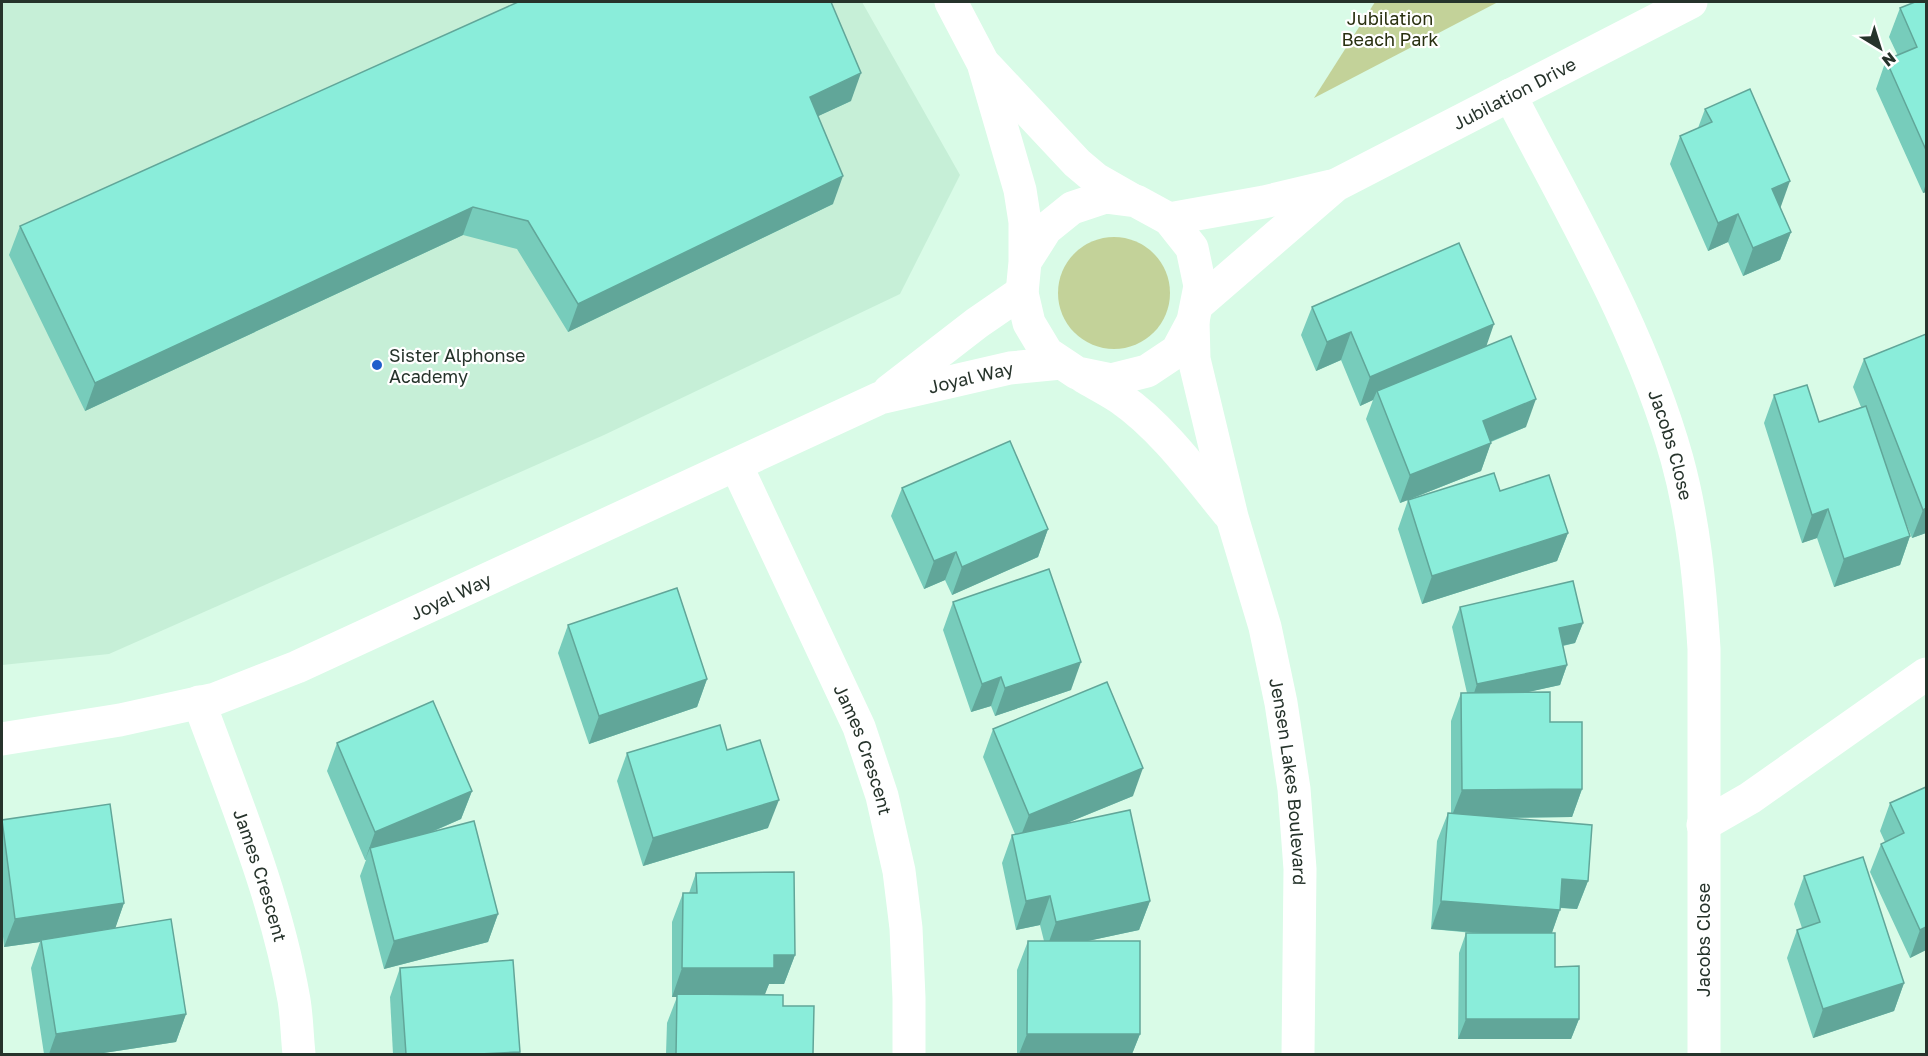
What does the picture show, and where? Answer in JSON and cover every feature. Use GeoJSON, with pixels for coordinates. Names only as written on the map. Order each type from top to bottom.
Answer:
{"type":"FeatureCollection","features":[{"type":"Feature","properties":{"kind":"street"},"geometry":{"type":"LineString","coordinates":[[951,2],[983,63],[1020,190],[1025,222],[1024,277],[1029,323],[1047,353],[1069,368],[1111,380],[1148,371],[1177,351],[1195,313],[1200,286],[1192,248],[1169,219],[1096,179],[1077,163],[983,63]]}},
{"type":"Feature","properties":{"kind":"street","name":"Jubilation Drive"},"geometry":{"type":"LineString","coordinates":[[1169,219],[1264,202],[1336,185],[1691,2]]}},
{"type":"Feature","properties":{"kind":"street","name":"Jacobs Close"},"geometry":{"type":"LineString","coordinates":[[1510,95],[1612,292],[1657,397],[1677,460],[1692,527],[1704,649],[1704,1054]]}},
{"type":"Feature","properties":{"kind":"street","name":"Jubilation Drive"},"geometry":{"type":"LineString","coordinates":[[1195,313],[1336,185]]}},
{"type":"Feature","properties":{"kind":"street"},"geometry":{"type":"LineString","coordinates":[[1024,277],[1046,229],[1072,208],[1105,197],[1136,201]]}},
{"type":"Feature","properties":{"kind":"street","name":"Joyal Way"},"geometry":{"type":"LineString","coordinates":[[880,398],[977,323],[1024,277]]}},
{"type":"Feature","properties":{"kind":"street","name":"Jensen Lakes Boulevard"},"geometry":{"type":"LineString","coordinates":[[1195,313],[1194,359],[1232,517],[1265,627],[1281,703],[1294,789],[1300,869],[1298,1054]]}},
{"type":"Feature","properties":{"kind":"street","name":"Joyal Way"},"geometry":{"type":"LineString","coordinates":[[2,739],[120,720],[215,699],[297,667],[880,398],[1010,368],[1069,368]]}},
{"type":"Feature","properties":{"kind":"street","name":"Jensen Lakes Boulevard"},"geometry":{"type":"LineString","coordinates":[[1069,368],[1121,399],[1151,425],[1175,449],[1232,517]]}},
{"type":"Feature","properties":{"kind":"street","name":"James Crescent"},"geometry":{"type":"LineString","coordinates":[[736,465],[859,727],[882,796],[899,871],[906,928],[909,1054]]}},
{"type":"Feature","properties":{"kind":"street"},"geometry":{"type":"LineString","coordinates":[[1703,825],[1750,798],[1926,674]]}},
{"type":"Feature","properties":{"kind":"street","name":"James Crescent"},"geometry":{"type":"LineString","coordinates":[[199,702],[247,833],[280,939],[294,1000],[299,1054]]}},
{"type":"Feature","properties":{"kind":"shaded area","name":"Sister Alphonse Academy"},"geometry":{"type":"Polygon","coordinates":[[[2,2],[862,2],[960,175],[900,294],[604,435],[109,654],[2,665],[2,2]]]}},
{"type":"Feature","properties":{"kind":"green space","name":"Jubilation Beach Park"},"geometry":{"type":"Polygon","coordinates":[[[1375,2],[1498,2],[1314,98],[1375,2]]]}},
{"type":"Feature","properties":{"kind":"green space"},"geometry":{"type":"Polygon","coordinates":[[[1114,237],[1135,241],[1153,254],[1166,272],[1170,293],[1166,314],[1153,332],[1135,345],[1114,349],[1093,345],[1075,332],[1062,314],[1058,293],[1062,272],[1075,254],[1093,241],[1114,237]]]}},
{"type":"Feature","properties":{"kind":"building"},"geometry":{"type":"Polygon","coordinates":[[[518,2],[831,2],[861,73],[810,97],[843,176],[578,304],[528,221],[473,207],[95,383],[20,226],[518,2]]]}},
{"type":"Feature","properties":{"kind":"building"},"geometry":{"type":"Polygon","coordinates":[[[1915,2],[1926,2],[1926,150],[1886,60],[1917,47],[1900,8],[1915,2]]]}},
{"type":"Feature","properties":{"kind":"building"},"geometry":{"type":"Polygon","coordinates":[[[1750,89],[1790,181],[1772,189],[1791,232],[1753,248],[1738,214],[1718,223],[1680,136],[1712,122],[1705,109],[1750,89]]]}},
{"type":"Feature","properties":{"kind":"building"},"geometry":{"type":"Polygon","coordinates":[[[1459,243],[1494,324],[1370,377],[1351,332],[1327,342],[1312,307],[1459,243]]]}},
{"type":"Feature","properties":{"kind":"building"},"geometry":{"type":"Polygon","coordinates":[[[1926,334],[1926,508],[1923,510],[1864,359],[1926,334]]]}},
{"type":"Feature","properties":{"kind":"building"},"geometry":{"type":"Polygon","coordinates":[[[1511,336],[1536,399],[1483,421],[1491,443],[1410,475],[1377,391],[1511,336]]]}},
{"type":"Feature","properties":{"kind":"building"},"geometry":{"type":"Polygon","coordinates":[[[1807,385],[1819,422],[1866,406],[1910,536],[1844,559],[1828,509],[1812,515],[1774,395],[1807,385]]]}},
{"type":"Feature","properties":{"kind":"building"},"geometry":{"type":"Polygon","coordinates":[[[1010,441],[1048,529],[962,567],[956,552],[934,561],[902,488],[1010,441]]]}},
{"type":"Feature","properties":{"kind":"building"},"geometry":{"type":"Polygon","coordinates":[[[1494,473],[1500,491],[1549,475],[1568,533],[1432,576],[1408,500],[1494,473]]]}},
{"type":"Feature","properties":{"kind":"building"},"geometry":{"type":"Polygon","coordinates":[[[1049,569],[1081,662],[1005,688],[1001,677],[982,684],[953,602],[1049,569]]]}},
{"type":"Feature","properties":{"kind":"building"},"geometry":{"type":"Polygon","coordinates":[[[1573,581],[1583,623],[1559,628],[1567,665],[1477,684],[1460,607],[1573,581]]]}},
{"type":"Feature","properties":{"kind":"building"},"geometry":{"type":"Polygon","coordinates":[[[677,588],[707,679],[599,716],[568,625],[677,588]]]}},
{"type":"Feature","properties":{"kind":"building"},"geometry":{"type":"Polygon","coordinates":[[[1107,682],[1143,768],[1029,815],[993,729],[1107,682]]]}},
{"type":"Feature","properties":{"kind":"building"},"geometry":{"type":"Polygon","coordinates":[[[1550,692],[1550,722],[1582,722],[1582,789],[1462,790],[1461,693],[1550,692]]]}},
{"type":"Feature","properties":{"kind":"building"},"geometry":{"type":"Polygon","coordinates":[[[433,701],[472,791],[375,832],[337,743],[433,701]]]}},
{"type":"Feature","properties":{"kind":"building"},"geometry":{"type":"Polygon","coordinates":[[[720,725],[727,750],[760,740],[779,800],[653,838],[627,753],[720,725]]]}},
{"type":"Feature","properties":{"kind":"building"},"geometry":{"type":"Polygon","coordinates":[[[1926,787],[1926,927],[1920,930],[1881,844],[1904,833],[1890,803],[1926,787]]]}},
{"type":"Feature","properties":{"kind":"building"},"geometry":{"type":"Polygon","coordinates":[[[110,804],[124,903],[15,919],[2,820],[110,804]]]}},
{"type":"Feature","properties":{"kind":"building"},"geometry":{"type":"Polygon","coordinates":[[[1130,810],[1150,901],[1056,922],[1050,896],[1026,901],[1012,835],[1130,810]]]}},
{"type":"Feature","properties":{"kind":"building"},"geometry":{"type":"Polygon","coordinates":[[[1448,813],[1592,825],[1588,881],[1562,879],[1560,910],[1441,901],[1448,813]]]}},
{"type":"Feature","properties":{"kind":"building"},"geometry":{"type":"Polygon","coordinates":[[[474,821],[498,914],[394,941],[370,848],[474,821]]]}},
{"type":"Feature","properties":{"kind":"building"},"geometry":{"type":"Polygon","coordinates":[[[1863,857],[1904,983],[1823,1009],[1797,930],[1820,922],[1804,876],[1863,857]]]}},
{"type":"Feature","properties":{"kind":"building"},"geometry":{"type":"Polygon","coordinates":[[[794,872],[795,955],[774,955],[774,968],[682,968],[683,893],[697,893],[696,873],[794,872]]]}},
{"type":"Feature","properties":{"kind":"building"},"geometry":{"type":"Polygon","coordinates":[[[171,919],[186,1014],[56,1034],[41,940],[171,919]]]}},
{"type":"Feature","properties":{"kind":"building"},"geometry":{"type":"Polygon","coordinates":[[[1466,933],[1555,933],[1555,967],[1579,966],[1579,1019],[1466,1019],[1466,933]]]}},
{"type":"Feature","properties":{"kind":"building"},"geometry":{"type":"Polygon","coordinates":[[[1028,941],[1140,941],[1140,1034],[1027,1034],[1028,941]]]}},
{"type":"Feature","properties":{"kind":"building"},"geometry":{"type":"Polygon","coordinates":[[[513,960],[520,1052],[406,1054],[400,968],[513,960]]]}},
{"type":"Feature","properties":{"kind":"building"},"geometry":{"type":"Polygon","coordinates":[[[677,994],[783,995],[783,1006],[814,1006],[813,1054],[676,1054],[677,994]]]}},
{"type":"Feature","properties":{"kind":"place","name":"Sister Alphonse Academy"},"geometry":{"type":"Point","coordinates":[377,365]}}]}
